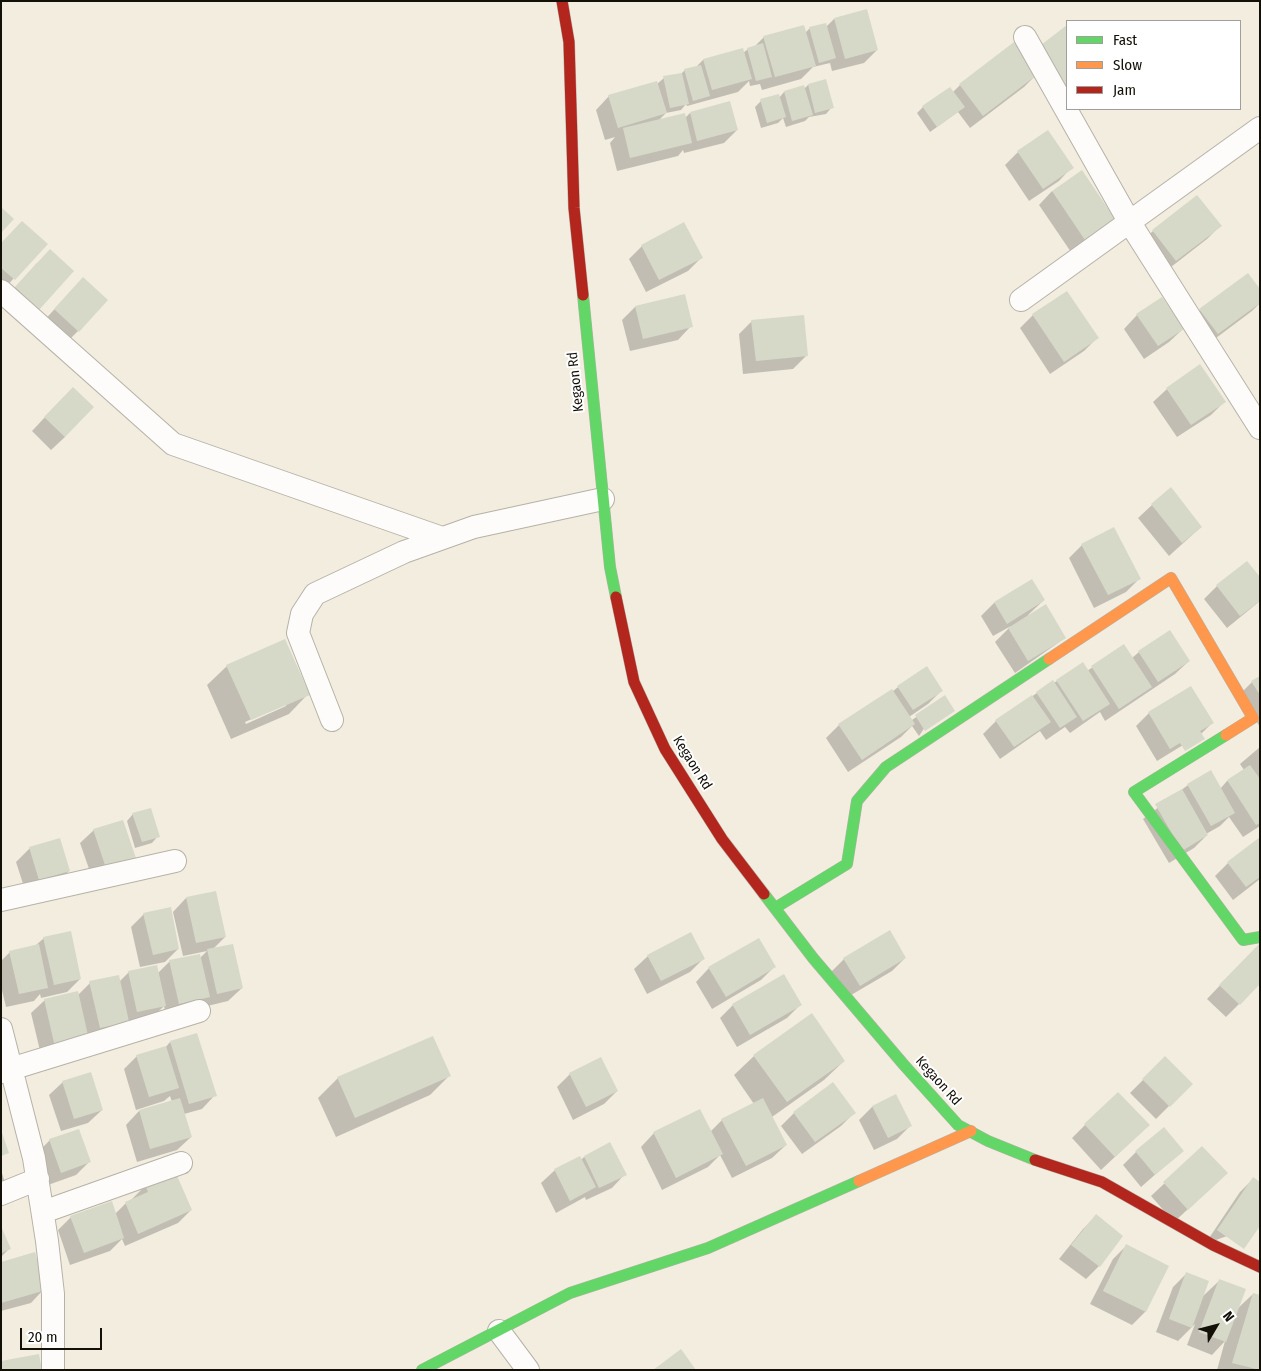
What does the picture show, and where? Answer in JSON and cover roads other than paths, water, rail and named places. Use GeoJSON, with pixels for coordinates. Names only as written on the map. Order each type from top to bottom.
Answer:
{"type":"FeatureCollection","features":[{"type":"Feature","properties":{"kind":"street","name":"Kegaon Rd"},"geometry":{"type":"LineString","coordinates":[[562,1],[569,42],[574,208],[610,567],[634,682],[665,749],[722,839],[813,958],[904,1065],[958,1124],[988,1141],[1027,1158],[1102,1182],[1213,1245],[1260,1267]]}},
{"type":"Feature","properties":{"kind":"street"},"geometry":{"type":"LineString","coordinates":[[1025,37],[1066,110]]}},
{"type":"Feature","properties":{"kind":"street"},"geometry":{"type":"LineString","coordinates":[[1066,110],[1130,223],[1260,428]]}},
{"type":"Feature","properties":{"kind":"street"},"geometry":{"type":"LineString","coordinates":[[1021,300],[1260,128]]}},
{"type":"Feature","properties":{"kind":"street"},"geometry":{"type":"LineString","coordinates":[[1,291],[173,444],[442,538]]}},
{"type":"Feature","properties":{"kind":"street"},"geometry":{"type":"LineString","coordinates":[[332,720],[298,633],[302,614],[315,594],[404,552],[474,527],[603,498]]}},
{"type":"Feature","properties":{"kind":"street"},"geometry":{"type":"LineString","coordinates":[[775,908],[847,864],[857,801],[886,767],[1171,578],[1253,718],[1134,792],[1243,940],[1260,937]]}},
{"type":"Feature","properties":{"kind":"street"},"geometry":{"type":"LineString","coordinates":[[1,900],[175,861]]}},
{"type":"Feature","properties":{"kind":"street"},"geometry":{"type":"LineString","coordinates":[[6,1071],[199,1011]]}},
{"type":"Feature","properties":{"kind":"street"},"geometry":{"type":"LineString","coordinates":[[1,1029],[6,1071],[34,1158],[38,1179],[53,1294],[53,1370]]}},
{"type":"Feature","properties":{"kind":"street"},"geometry":{"type":"LineString","coordinates":[[422,1370],[570,1293],[708,1248],[970,1131]]}},
{"type":"Feature","properties":{"kind":"street"},"geometry":{"type":"LineString","coordinates":[[43,1212],[181,1163]]}},
{"type":"Feature","properties":{"kind":"street"},"geometry":{"type":"LineString","coordinates":[[1,1194],[38,1179]]}},
{"type":"Feature","properties":{"kind":"street"},"geometry":{"type":"LineString","coordinates":[[499,1331],[528,1370]]}}]}
